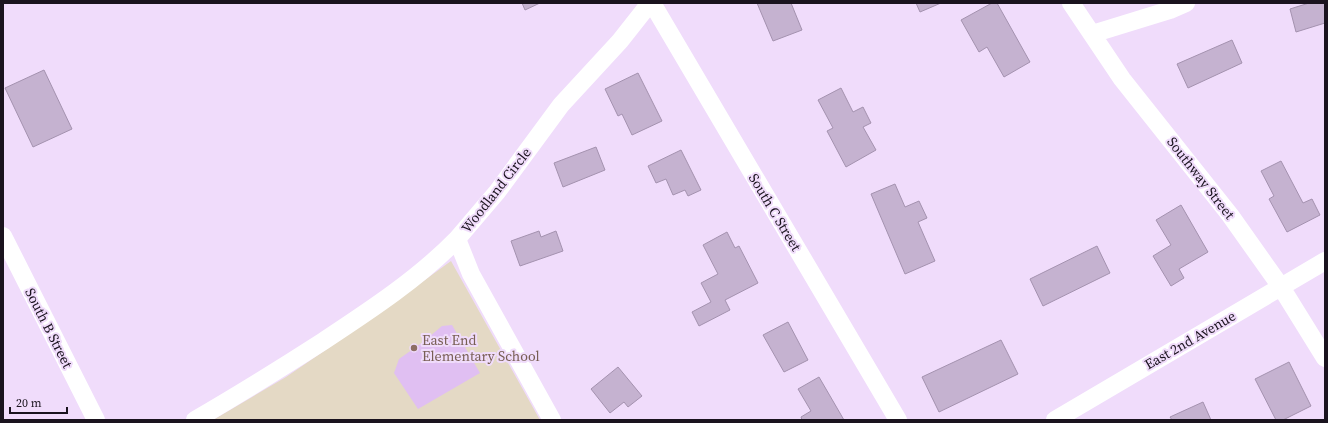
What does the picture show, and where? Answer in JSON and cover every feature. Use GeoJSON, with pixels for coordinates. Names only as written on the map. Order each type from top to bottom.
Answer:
{"type":"FeatureCollection","features":[{"type":"Feature","properties":{"kind":"street","name":"Woodland Circle"},"geometry":{"type":"LineString","coordinates":[[552,420],[471,274],[457,239],[497,192],[561,105],[620,41],[651,3]]}},
{"type":"Feature","properties":{"kind":"street","name":"South C Street"},"geometry":{"type":"LineString","coordinates":[[651,3],[898,420]]}},
{"type":"Feature","properties":{"kind":"street","name":"Southway Street"},"geometry":{"type":"LineString","coordinates":[[1071,3],[1122,79],[1230,215],[1281,287],[1325,358]]}},
{"type":"Feature","properties":{"kind":"street"},"geometry":{"type":"LineString","coordinates":[[1092,34],[1170,10],[1186,3]]}},
{"type":"Feature","properties":{"kind":"street","name":"South B Street"},"geometry":{"type":"LineString","coordinates":[[3,236],[96,420]]}},
{"type":"Feature","properties":{"kind":"street"},"geometry":{"type":"LineString","coordinates":[[195,420],[273,373],[363,315],[437,260],[457,239]]}},
{"type":"Feature","properties":{"kind":"street","name":"East 2nd Avenue"},"geometry":{"type":"LineString","coordinates":[[1055,420],[1325,261]]}},
{"type":"Feature","properties":{"kind":"shaded area","name":"East End Elementary School"},"geometry":{"type":"Polygon","coordinates":[[[451,261],[540,420],[213,420],[286,377],[371,319],[451,261]]]}},
{"type":"Feature","properties":{"kind":"shaded area"},"geometry":{"type":"Polygon","coordinates":[[[452,325],[480,373],[418,409],[394,373],[399,359],[442,326],[452,325]]]}},
{"type":"Feature","properties":{"kind":"building"},"geometry":{"type":"Polygon","coordinates":[[[522,3],[540,3],[525,10],[522,3]]]}},
{"type":"Feature","properties":{"kind":"building"},"geometry":{"type":"Polygon","coordinates":[[[757,3],[791,3],[802,30],[773,41],[757,3]]]}},
{"type":"Feature","properties":{"kind":"building"},"geometry":{"type":"Polygon","coordinates":[[[916,3],[941,3],[920,12],[916,3]]]}},
{"type":"Feature","properties":{"kind":"building"},"geometry":{"type":"Polygon","coordinates":[[[992,3],[997,3],[1030,62],[1004,77],[987,47],[979,52],[961,20],[992,3]]]}},
{"type":"Feature","properties":{"kind":"building"},"geometry":{"type":"Polygon","coordinates":[[[1309,3],[1325,3],[1325,23],[1296,32],[1290,9],[1309,3]]]}},
{"type":"Feature","properties":{"kind":"building"},"geometry":{"type":"Polygon","coordinates":[[[1232,40],[1242,63],[1188,88],[1177,64],[1232,40]]]}},
{"type":"Feature","properties":{"kind":"building"},"geometry":{"type":"Polygon","coordinates":[[[44,70],[72,129],[33,147],[5,88],[44,70]]]}},
{"type":"Feature","properties":{"kind":"building"},"geometry":{"type":"Polygon","coordinates":[[[638,73],[662,121],[632,135],[622,114],[618,116],[605,89],[638,73]]]}},
{"type":"Feature","properties":{"kind":"building"},"geometry":{"type":"Polygon","coordinates":[[[841,88],[853,112],[863,107],[871,123],[863,127],[876,150],[846,167],[827,131],[833,128],[818,100],[841,88]]]}},
{"type":"Feature","properties":{"kind":"building"},"geometry":{"type":"Polygon","coordinates":[[[596,147],[605,170],[563,187],[554,163],[596,147]]]}},
{"type":"Feature","properties":{"kind":"building"},"geometry":{"type":"Polygon","coordinates":[[[681,150],[701,190],[688,196],[685,190],[673,195],[666,179],[656,183],[648,166],[681,150]]]}},
{"type":"Feature","properties":{"kind":"building"},"geometry":{"type":"Polygon","coordinates":[[[1281,161],[1303,203],[1312,199],[1320,215],[1287,232],[1269,199],[1274,196],[1261,171],[1281,161]]]}},
{"type":"Feature","properties":{"kind":"building"},"geometry":{"type":"Polygon","coordinates":[[[895,184],[905,207],[919,201],[927,218],[918,222],[935,261],[905,274],[871,194],[895,184]]]}},
{"type":"Feature","properties":{"kind":"building"},"geometry":{"type":"Polygon","coordinates":[[[1181,205],[1208,252],[1179,269],[1184,278],[1171,286],[1153,256],[1171,245],[1156,220],[1181,205]]]}},
{"type":"Feature","properties":{"kind":"building"},"geometry":{"type":"Polygon","coordinates":[[[539,231],[541,237],[556,231],[563,251],[520,266],[511,241],[539,231]]]}},
{"type":"Feature","properties":{"kind":"building"},"geometry":{"type":"Polygon","coordinates":[[[727,232],[735,248],[739,246],[758,283],[725,300],[730,310],[699,326],[692,312],[711,302],[701,283],[718,274],[703,245],[727,232]]]}},
{"type":"Feature","properties":{"kind":"building"},"geometry":{"type":"Polygon","coordinates":[[[1097,246],[1110,273],[1043,306],[1030,279],[1097,246]]]}},
{"type":"Feature","properties":{"kind":"building"},"geometry":{"type":"Polygon","coordinates":[[[788,322],[808,360],[784,372],[763,335],[788,322]]]}},
{"type":"Feature","properties":{"kind":"building"},"geometry":{"type":"Polygon","coordinates":[[[1001,340],[1018,374],[939,412],[922,377],[1001,340]]]}},
{"type":"Feature","properties":{"kind":"building"},"geometry":{"type":"Polygon","coordinates":[[[1289,362],[1311,406],[1283,420],[1276,420],[1255,379],[1289,362]]]}},
{"type":"Feature","properties":{"kind":"building"},"geometry":{"type":"Polygon","coordinates":[[[618,367],[642,396],[628,407],[624,402],[610,413],[591,389],[618,367]]]}},
{"type":"Feature","properties":{"kind":"building"},"geometry":{"type":"Polygon","coordinates":[[[819,377],[844,420],[802,420],[801,417],[811,411],[798,389],[819,377]]]}},
{"type":"Feature","properties":{"kind":"building"},"geometry":{"type":"Polygon","coordinates":[[[1203,402],[1211,420],[1172,420],[1170,417],[1203,402]]]}},
{"type":"Feature","properties":{"kind":"place","name":"East End Elementary School"},"geometry":{"type":"Point","coordinates":[414,348]}}]}
